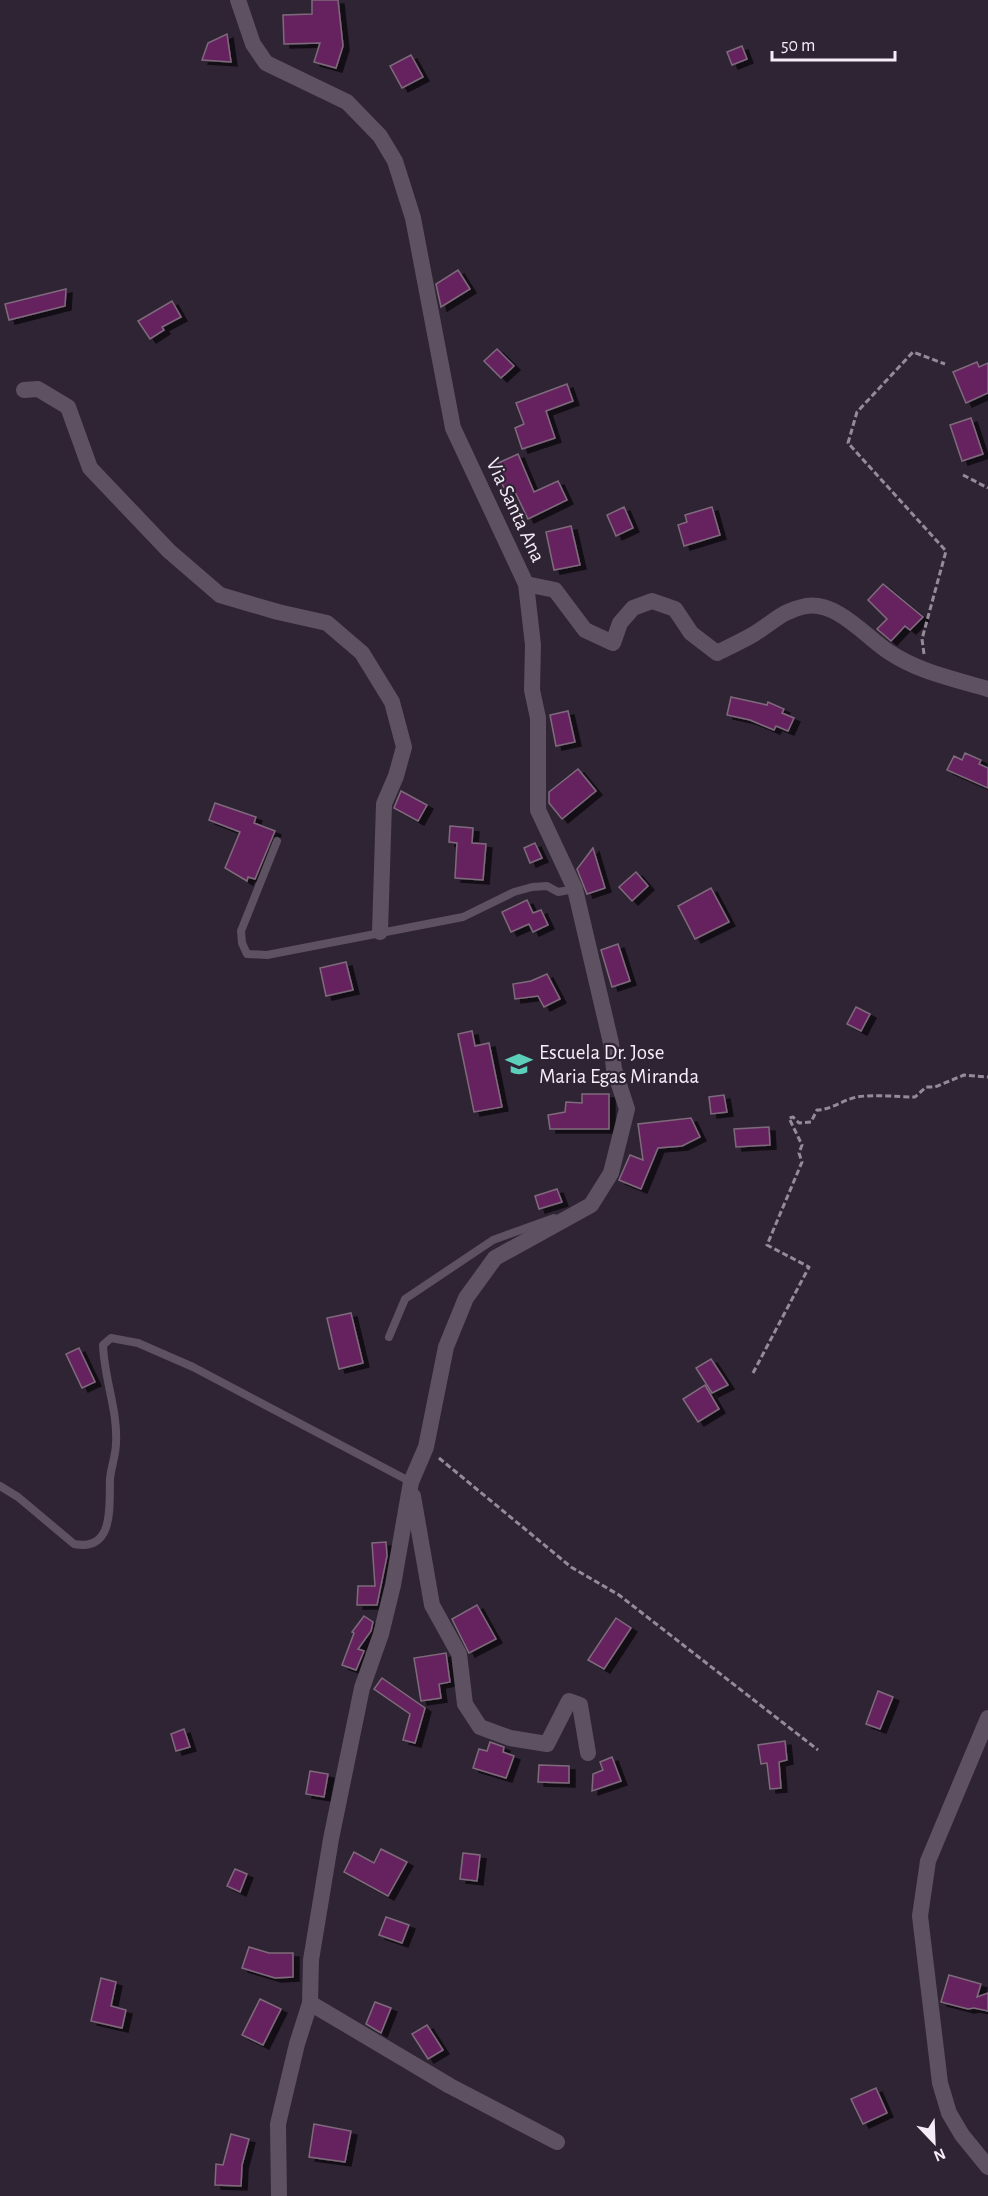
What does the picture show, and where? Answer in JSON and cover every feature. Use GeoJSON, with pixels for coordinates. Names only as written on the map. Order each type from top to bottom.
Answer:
{"type":"FeatureCollection","features":[{"type":"Feature","properties":{"kind":"street","name":"Via Santa Ana"},"geometry":{"type":"LineString","coordinates":[[238,0],[253,44],[266,63],[347,102],[381,136],[395,161],[414,218],[453,428],[526,584],[533,645],[532,690],[538,718],[538,810],[575,889],[611,1043],[614,1069],[627,1109],[611,1173],[591,1205]]}},
{"type":"Feature","properties":{"kind":"street"},"geometry":{"type":"LineString","coordinates":[[24,390],[38,389],[68,407],[90,468],[169,551],[220,595],[327,623],[362,653],[392,702],[404,747],[396,776],[384,804],[380,932]]}},
{"type":"Feature","properties":{"kind":"street"},"geometry":{"type":"LineString","coordinates":[[526,584],[555,590],[585,630],[613,643],[620,623],[633,608],[652,601],[675,609],[691,633],[717,653],[757,633],[769,621],[785,613],[809,606],[833,610],[889,652],[926,671],[988,689]]}},
{"type":"Feature","properties":{"kind":"street"},"geometry":{"type":"LineString","coordinates":[[279,2196],[278,2124],[297,2044],[310,2003],[311,1960],[332,1839],[362,1688],[381,1634],[393,1585],[411,1482],[426,1447],[446,1347],[466,1298],[495,1258],[591,1205]]}},
{"type":"Feature","properties":{"kind":"street"},"geometry":{"type":"LineString","coordinates":[[411,1482],[432,1605],[459,1654],[465,1704],[480,1726],[510,1738],[547,1744],[569,1701],[580,1705],[588,1753]]}},
{"type":"Feature","properties":{"kind":"street"},"geometry":{"type":"LineString","coordinates":[[988,1718],[928,1861],[920,1916],[940,2083],[949,2113],[962,2135],[988,2167]]}},
{"type":"Feature","properties":{"kind":"street"},"geometry":{"type":"LineString","coordinates":[[310,2003],[450,2086],[557,2142]]}},
{"type":"Feature","properties":{"kind":"lane"},"geometry":{"type":"LineString","coordinates":[[277,841],[241,931],[242,943],[247,954],[267,955],[463,917],[514,892],[532,887],[547,886],[558,891],[575,889]]}},
{"type":"Feature","properties":{"kind":"lane"},"geometry":{"type":"LineString","coordinates":[[389,1337],[405,1299],[493,1240],[591,1205]]}},
{"type":"Feature","properties":{"kind":"lane"},"geometry":{"type":"LineString","coordinates":[[0,1486],[18,1497],[74,1544],[90,1544],[103,1534],[108,1526],[110,1477],[116,1442],[103,1363],[103,1346],[111,1338],[138,1343],[193,1367],[411,1482]]}},
{"type":"Feature","properties":{"kind":"path"},"geometry":{"type":"LineString","coordinates":[[926,671],[922,639],[946,551],[848,443],[857,412],[913,352],[945,364]]}},
{"type":"Feature","properties":{"kind":"path"},"geometry":{"type":"LineString","coordinates":[[963,475],[988,488]]}},
{"type":"Feature","properties":{"kind":"path"},"geometry":{"type":"LineString","coordinates":[[753,1373],[809,1267],[767,1245],[802,1162],[800,1153],[802,1145],[789,1118],[793,1117],[799,1123],[811,1122],[817,1110],[826,1110],[839,1102],[858,1097],[915,1097],[926,1087],[935,1087],[964,1075],[988,1077]]}},
{"type":"Feature","properties":{"kind":"path"},"geometry":{"type":"LineString","coordinates":[[426,1447],[571,1567],[620,1595],[818,1750]]}},
{"type":"Feature","properties":{"kind":"building"},"geometry":{"type":"Polygon","coordinates":[[[312,0],[338,0],[343,46],[336,68],[314,62],[320,43],[284,44],[283,15],[312,14],[312,0]]]}},
{"type":"Feature","properties":{"kind":"building"},"geometry":{"type":"Polygon","coordinates":[[[227,34],[231,62],[202,60],[208,43],[227,34]]]}},
{"type":"Feature","properties":{"kind":"building"},"geometry":{"type":"Polygon","coordinates":[[[742,46],[747,59],[732,65],[727,52],[742,46]]]}},
{"type":"Feature","properties":{"kind":"building"},"geometry":{"type":"Polygon","coordinates":[[[411,55],[423,77],[402,88],[390,66],[411,55]]]}},
{"type":"Feature","properties":{"kind":"building"},"geometry":{"type":"Polygon","coordinates":[[[458,270],[470,289],[441,307],[436,284],[458,270]]]}},
{"type":"Feature","properties":{"kind":"building"},"geometry":{"type":"Polygon","coordinates":[[[66,289],[65,306],[9,320],[5,304],[66,289]]]}},
{"type":"Feature","properties":{"kind":"building"},"geometry":{"type":"Polygon","coordinates":[[[172,301],[181,317],[162,327],[164,330],[150,339],[138,321],[172,301]]]}},
{"type":"Feature","properties":{"kind":"building"},"geometry":{"type":"Polygon","coordinates":[[[497,349],[514,366],[501,378],[484,361],[497,349]]]}},
{"type":"Feature","properties":{"kind":"building"},"geometry":{"type":"Polygon","coordinates":[[[977,362],[979,367],[988,363],[988,393],[966,403],[953,372],[977,362]]]}},
{"type":"Feature","properties":{"kind":"building"},"geometry":{"type":"Polygon","coordinates":[[[567,384],[573,401],[546,411],[555,438],[522,449],[515,428],[524,424],[516,403],[567,384]]]}},
{"type":"Feature","properties":{"kind":"building"},"geometry":{"type":"Polygon","coordinates":[[[971,418],[983,454],[962,461],[950,425],[971,418]]]}},
{"type":"Feature","properties":{"kind":"building"},"geometry":{"type":"Polygon","coordinates":[[[518,454],[534,492],[558,481],[567,500],[528,519],[515,492],[507,495],[494,465],[518,454]]]}},
{"type":"Feature","properties":{"kind":"building"},"geometry":{"type":"Polygon","coordinates":[[[624,507],[633,528],[616,536],[607,515],[624,507]]]}},
{"type":"Feature","properties":{"kind":"building"},"geometry":{"type":"Polygon","coordinates":[[[712,507],[720,535],[684,546],[678,525],[687,522],[685,515],[712,507]]]}},
{"type":"Feature","properties":{"kind":"building"},"geometry":{"type":"Polygon","coordinates":[[[571,526],[580,565],[554,570],[546,532],[571,526]]]}},
{"type":"Feature","properties":{"kind":"building"},"geometry":{"type":"Polygon","coordinates":[[[883,584],[923,617],[910,630],[905,626],[891,641],[877,629],[887,619],[868,600],[883,584]]]}},
{"type":"Feature","properties":{"kind":"building"},"geometry":{"type":"Polygon","coordinates":[[[731,697],[767,705],[768,702],[784,709],[782,713],[794,718],[788,731],[776,726],[774,730],[750,720],[727,715],[731,697]]]}},
{"type":"Feature","properties":{"kind":"building"},"geometry":{"type":"Polygon","coordinates":[[[568,711],[575,742],[556,746],[550,715],[568,711]]]}},
{"type":"Feature","properties":{"kind":"building"},"geometry":{"type":"Polygon","coordinates":[[[965,753],[981,760],[979,764],[988,768],[988,788],[947,770],[954,756],[962,760],[965,753]]]}},
{"type":"Feature","properties":{"kind":"building"},"geometry":{"type":"Polygon","coordinates":[[[578,769],[596,791],[562,819],[549,803],[549,792],[578,769]]]}},
{"type":"Feature","properties":{"kind":"building"},"geometry":{"type":"Polygon","coordinates":[[[401,791],[427,805],[418,821],[394,808],[401,791]]]}},
{"type":"Feature","properties":{"kind":"building"},"geometry":{"type":"Polygon","coordinates":[[[215,803],[256,817],[254,823],[275,831],[255,879],[248,877],[247,881],[225,868],[240,832],[209,820],[215,803]]]}},
{"type":"Feature","properties":{"kind":"building"},"geometry":{"type":"Polygon","coordinates":[[[450,826],[473,828],[472,843],[486,844],[483,880],[455,878],[457,843],[449,842],[450,826]]]}},
{"type":"Feature","properties":{"kind":"building"},"geometry":{"type":"Polygon","coordinates":[[[535,843],[542,858],[530,863],[524,848],[535,843]]]}},
{"type":"Feature","properties":{"kind":"building"},"geometry":{"type":"Polygon","coordinates":[[[593,848],[605,888],[587,894],[577,869],[593,848]]]}},
{"type":"Feature","properties":{"kind":"building"},"geometry":{"type":"Polygon","coordinates":[[[636,872],[648,886],[632,901],[619,887],[636,872]]]}},
{"type":"Feature","properties":{"kind":"building"},"geometry":{"type":"Polygon","coordinates":[[[711,888],[729,922],[695,939],[678,906],[711,888]]]}},
{"type":"Feature","properties":{"kind":"building"},"geometry":{"type":"Polygon","coordinates":[[[527,900],[533,913],[541,910],[548,925],[533,932],[529,924],[511,932],[502,912],[527,900]]]}},
{"type":"Feature","properties":{"kind":"building"},"geometry":{"type":"Polygon","coordinates":[[[618,944],[630,981],[612,987],[601,950],[618,944]]]}},
{"type":"Feature","properties":{"kind":"building"},"geometry":{"type":"Polygon","coordinates":[[[346,962],[353,990],[326,996],[320,968],[346,962]]]}},
{"type":"Feature","properties":{"kind":"building"},"geometry":{"type":"Polygon","coordinates":[[[547,974],[560,999],[544,1007],[538,996],[515,999],[513,984],[531,981],[547,974]]]}},
{"type":"Feature","properties":{"kind":"building"},"geometry":{"type":"Polygon","coordinates":[[[856,1007],[870,1014],[861,1031],[847,1024],[856,1007]]]}},
{"type":"Feature","properties":{"kind":"building"},"geometry":{"type":"Polygon","coordinates":[[[472,1031],[475,1046],[489,1043],[502,1107],[474,1112],[458,1034],[472,1031]]]}},
{"type":"Feature","properties":{"kind":"building"},"geometry":{"type":"Polygon","coordinates":[[[582,1094],[609,1094],[609,1129],[550,1129],[548,1115],[565,1112],[566,1102],[582,1103],[582,1094]]]}},
{"type":"Feature","properties":{"kind":"building"},"geometry":{"type":"Polygon","coordinates":[[[724,1095],[727,1112],[711,1114],[709,1097],[724,1095]]]}},
{"type":"Feature","properties":{"kind":"building"},"geometry":{"type":"Polygon","coordinates":[[[691,1118],[700,1137],[682,1146],[658,1148],[641,1189],[619,1180],[630,1155],[643,1160],[638,1124],[691,1118]]]}},
{"type":"Feature","properties":{"kind":"building"},"geometry":{"type":"Polygon","coordinates":[[[769,1127],[770,1145],[736,1147],[734,1129],[769,1127]]]}},
{"type":"Feature","properties":{"kind":"building"},"geometry":{"type":"Polygon","coordinates":[[[557,1189],[562,1202],[539,1209],[535,1196],[557,1189]]]}},
{"type":"Feature","properties":{"kind":"building"},"geometry":{"type":"Polygon","coordinates":[[[351,1313],[363,1363],[339,1369],[327,1318],[351,1313]]]}},
{"type":"Feature","properties":{"kind":"building"},"geometry":{"type":"Polygon","coordinates":[[[79,1348],[95,1382],[82,1388],[66,1354],[79,1348]]]}},
{"type":"Feature","properties":{"kind":"building"},"geometry":{"type":"Polygon","coordinates":[[[711,1359],[728,1385],[712,1393],[696,1368],[711,1359]]]}},
{"type":"Feature","properties":{"kind":"building"},"geometry":{"type":"Polygon","coordinates":[[[705,1385],[719,1409],[698,1422],[683,1399],[705,1385]]]}},
{"type":"Feature","properties":{"kind":"building"},"geometry":{"type":"Polygon","coordinates":[[[386,1542],[387,1556],[377,1605],[357,1605],[358,1586],[375,1586],[372,1543],[386,1542]]]}},
{"type":"Feature","properties":{"kind":"building"},"geometry":{"type":"Polygon","coordinates":[[[477,1605],[496,1639],[469,1653],[452,1619],[477,1605]]]}},
{"type":"Feature","properties":{"kind":"building"},"geometry":{"type":"Polygon","coordinates":[[[364,1616],[373,1622],[371,1631],[358,1649],[364,1651],[356,1670],[342,1665],[354,1633],[352,1632],[364,1616]]]}},
{"type":"Feature","properties":{"kind":"building"},"geometry":{"type":"Polygon","coordinates":[[[616,1618],[631,1628],[604,1669],[588,1660],[616,1618]]]}},
{"type":"Feature","properties":{"kind":"building"},"geometry":{"type":"Polygon","coordinates":[[[446,1653],[450,1682],[439,1684],[441,1698],[421,1701],[414,1658],[446,1653]]]}},
{"type":"Feature","properties":{"kind":"building"},"geometry":{"type":"Polygon","coordinates":[[[382,1678],[425,1708],[415,1743],[403,1740],[410,1714],[374,1689],[382,1678]]]}},
{"type":"Feature","properties":{"kind":"building"},"geometry":{"type":"Polygon","coordinates":[[[878,1691],[893,1697],[880,1729],[866,1724],[878,1691]]]}},
{"type":"Feature","properties":{"kind":"building"},"geometry":{"type":"Polygon","coordinates":[[[184,1729],[190,1747],[176,1751],[171,1734],[184,1729]]]}},
{"type":"Feature","properties":{"kind":"building"},"geometry":{"type":"Polygon","coordinates":[[[785,1741],[787,1760],[779,1762],[781,1788],[770,1789],[767,1763],[761,1764],[758,1745],[785,1741]]]}},
{"type":"Feature","properties":{"kind":"building"},"geometry":{"type":"Polygon","coordinates":[[[490,1742],[504,1747],[503,1752],[514,1756],[506,1778],[473,1768],[479,1749],[487,1751],[490,1742]]]}},
{"type":"Feature","properties":{"kind":"building"},"geometry":{"type":"Polygon","coordinates":[[[612,1757],[621,1781],[592,1791],[593,1774],[603,1770],[600,1762],[612,1757]]]}},
{"type":"Feature","properties":{"kind":"building"},"geometry":{"type":"Polygon","coordinates":[[[539,1765],[569,1766],[569,1783],[538,1782],[539,1765]]]}},
{"type":"Feature","properties":{"kind":"building"},"geometry":{"type":"Polygon","coordinates":[[[310,1771],[328,1774],[324,1797],[306,1794],[310,1771]]]}},
{"type":"Feature","properties":{"kind":"building"},"geometry":{"type":"Polygon","coordinates":[[[381,1849],[407,1862],[388,1896],[344,1872],[354,1852],[374,1863],[381,1849]]]}},
{"type":"Feature","properties":{"kind":"building"},"geometry":{"type":"Polygon","coordinates":[[[463,1853],[480,1855],[477,1881],[460,1879],[463,1853]]]}},
{"type":"Feature","properties":{"kind":"building"},"geometry":{"type":"Polygon","coordinates":[[[235,1869],[247,1874],[240,1892],[227,1886],[235,1869]]]}},
{"type":"Feature","properties":{"kind":"building"},"geometry":{"type":"Polygon","coordinates":[[[386,1917],[409,1925],[402,1943],[379,1935],[386,1917]]]}},
{"type":"Feature","properties":{"kind":"building"},"geometry":{"type":"Polygon","coordinates":[[[249,1947],[269,1953],[293,1953],[293,1977],[275,1978],[242,1968],[249,1947]]]}},
{"type":"Feature","properties":{"kind":"building"},"geometry":{"type":"Polygon","coordinates":[[[949,1975],[981,1984],[977,1997],[988,1993],[988,2011],[941,2002],[949,1975]]]}},
{"type":"Feature","properties":{"kind":"building"},"geometry":{"type":"Polygon","coordinates":[[[101,1978],[116,1982],[111,2006],[126,2010],[122,2028],[91,2021],[101,1978]]]}},
{"type":"Feature","properties":{"kind":"building"},"geometry":{"type":"Polygon","coordinates":[[[260,1999],[281,2009],[263,2045],[242,2035],[260,1999]]]}},
{"type":"Feature","properties":{"kind":"building"},"geometry":{"type":"Polygon","coordinates":[[[375,2002],[391,2008],[381,2033],[366,2024],[375,2002]]]}},
{"type":"Feature","properties":{"kind":"building"},"geometry":{"type":"Polygon","coordinates":[[[427,2025],[443,2050],[428,2059],[412,2034],[427,2025]]]}},
{"type":"Feature","properties":{"kind":"building"},"geometry":{"type":"Polygon","coordinates":[[[876,2088],[887,2113],[863,2124],[851,2099],[876,2088]]]}},
{"type":"Feature","properties":{"kind":"building"},"geometry":{"type":"Polygon","coordinates":[[[314,2124],[351,2131],[345,2162],[309,2157],[314,2124]]]}},
{"type":"Feature","properties":{"kind":"building"},"geometry":{"type":"Polygon","coordinates":[[[231,2134],[249,2139],[242,2165],[241,2186],[215,2185],[216,2164],[223,2165],[231,2134]]]}},
{"type":"Feature","properties":{"kind":"place","name":"Escuela Dr. Jose Maria Egas Miranda"},"geometry":{"type":"Point","coordinates":[519,1064]}}]}
